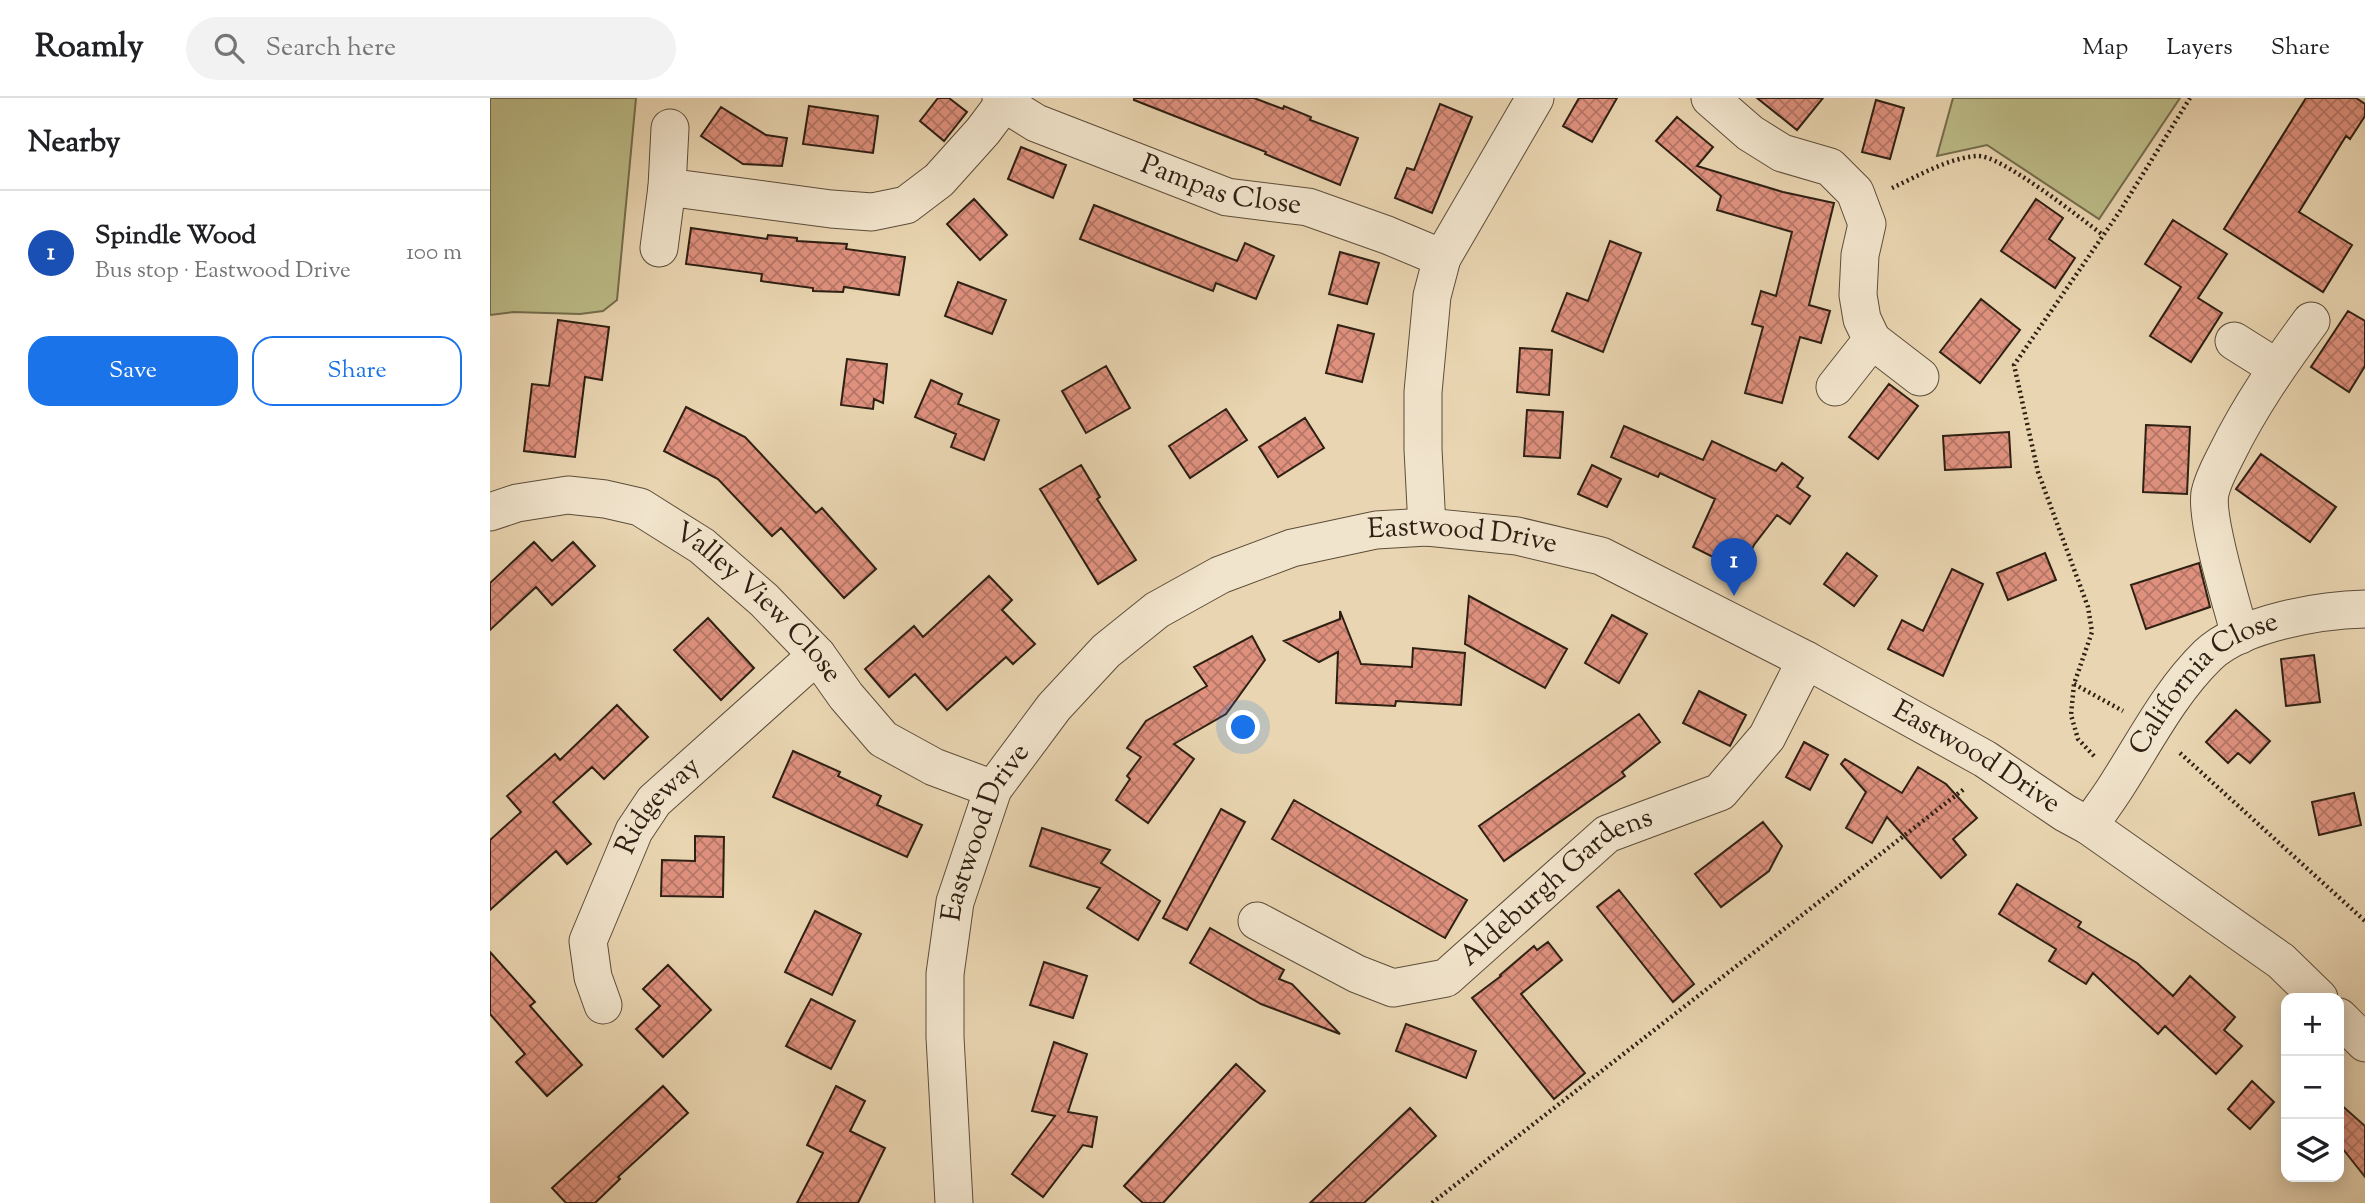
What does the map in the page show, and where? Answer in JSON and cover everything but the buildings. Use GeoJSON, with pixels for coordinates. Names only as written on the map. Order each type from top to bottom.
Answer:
{"type":"FeatureCollection","features":[{"type":"Feature","properties":{"kind":"street"},"geometry":{"type":"LineString","coordinates":[[1427,527],[1423,392],[1432,296],[1442,258],[1535,98]]}},
{"type":"Feature","properties":{"kind":"street"},"geometry":{"type":"LineString","coordinates":[[1710,98],[1750,133],[1783,153],[1830,167],[1855,192],[1867,224],[1860,255],[1858,295],[1862,319],[1872,340],[1920,377]]}},
{"type":"Feature","properties":{"kind":"street","name":"Pampas Close"},"geometry":{"type":"LineString","coordinates":[[667,187],[772,202],[872,212],[906,205],[939,180],[983,131],[1002,101],[1036,123],[1227,197],[1308,207],[1442,258]]}},
{"type":"Feature","properties":{"kind":"street"},"geometry":{"type":"LineString","coordinates":[[659,248],[667,187],[670,128]]}},
{"type":"Feature","properties":{"kind":"street"},"geometry":{"type":"LineString","coordinates":[[2240,635],[2212,525],[2210,494],[2240,425],[2311,321]]}},
{"type":"Feature","properties":{"kind":"street"},"geometry":{"type":"LineString","coordinates":[[1835,387],[1872,340]]}},
{"type":"Feature","properties":{"kind":"street"},"geometry":{"type":"LineString","coordinates":[[2234,341],[2277,369]]}},
{"type":"Feature","properties":{"kind":"street","name":"Valley View Close"},"geometry":{"type":"LineString","coordinates":[[490,512],[517,503],[568,495],[605,499],[640,507],[702,546],[764,600],[817,655],[846,696],[883,739],[933,767],[993,789]]}},
{"type":"Feature","properties":{"kind":"street","name":"Eastwood Drive"},"geometry":{"type":"LineString","coordinates":[[954,1203],[945,1037],[945,974],[955,902],[993,789],[1054,707],[1106,651],[1157,610],[1220,575],[1292,548],[1376,530],[1427,527],[1517,536],[1601,556],[1806,660],[1995,764],[2065,813],[2089,826],[2281,961],[2314,993]]}},
{"type":"Feature","properties":{"kind":"street","name":"California Close"},"geometry":{"type":"LineString","coordinates":[[2089,826],[2178,690],[2210,654],[2240,635],[2295,617],[2365,609]]}},
{"type":"Feature","properties":{"kind":"street","name":"Ridgeway"},"geometry":{"type":"LineString","coordinates":[[603,1005],[593,977],[588,941],[634,831],[654,801],[817,655]]}},
{"type":"Feature","properties":{"kind":"street","name":"Aldeburgh Gardens"},"geometry":{"type":"LineString","coordinates":[[1257,921],[1357,974],[1393,988],[1446,978],[1607,834],[1720,792],[1767,737],[1806,660]]}},
{"type":"Feature","properties":{"kind":"street"},"geometry":{"type":"LineString","coordinates":[[2344,1022],[2365,1043]]}},
{"type":"Feature","properties":{"kind":"path"},"geometry":{"type":"LineString","coordinates":[[2119,782],[2078,739],[2071,715],[2074,684],[2092,632],[2088,607],[2038,472],[2014,365],[2103,235],[2190,98]]}},
{"type":"Feature","properties":{"kind":"path"},"geometry":{"type":"LineString","coordinates":[[1859,202],[1944,164],[1979,155],[2000,162],[2103,235]]}},
{"type":"Feature","properties":{"kind":"path"},"geometry":{"type":"LineString","coordinates":[[2074,684],[2152,727],[2365,921]]}},
{"type":"Feature","properties":{"kind":"path"},"geometry":{"type":"LineString","coordinates":[[1432,1203],[1995,764]]}},
{"type":"Feature","properties":{"kind":"green space"},"geometry":{"type":"Polygon","coordinates":[[[490,98],[636,98],[617,300],[603,311],[580,314],[513,312],[490,315],[490,98]]]}},
{"type":"Feature","properties":{"kind":"green space"},"geometry":{"type":"Polygon","coordinates":[[[1953,98],[2180,98],[2099,219],[1987,145],[1937,156],[1953,98]]]}},
{"type":"Feature","properties":{"kind":"place","name":"Spindle Wood"},"geometry":{"type":"Point","coordinates":[1734,596]}}]}
